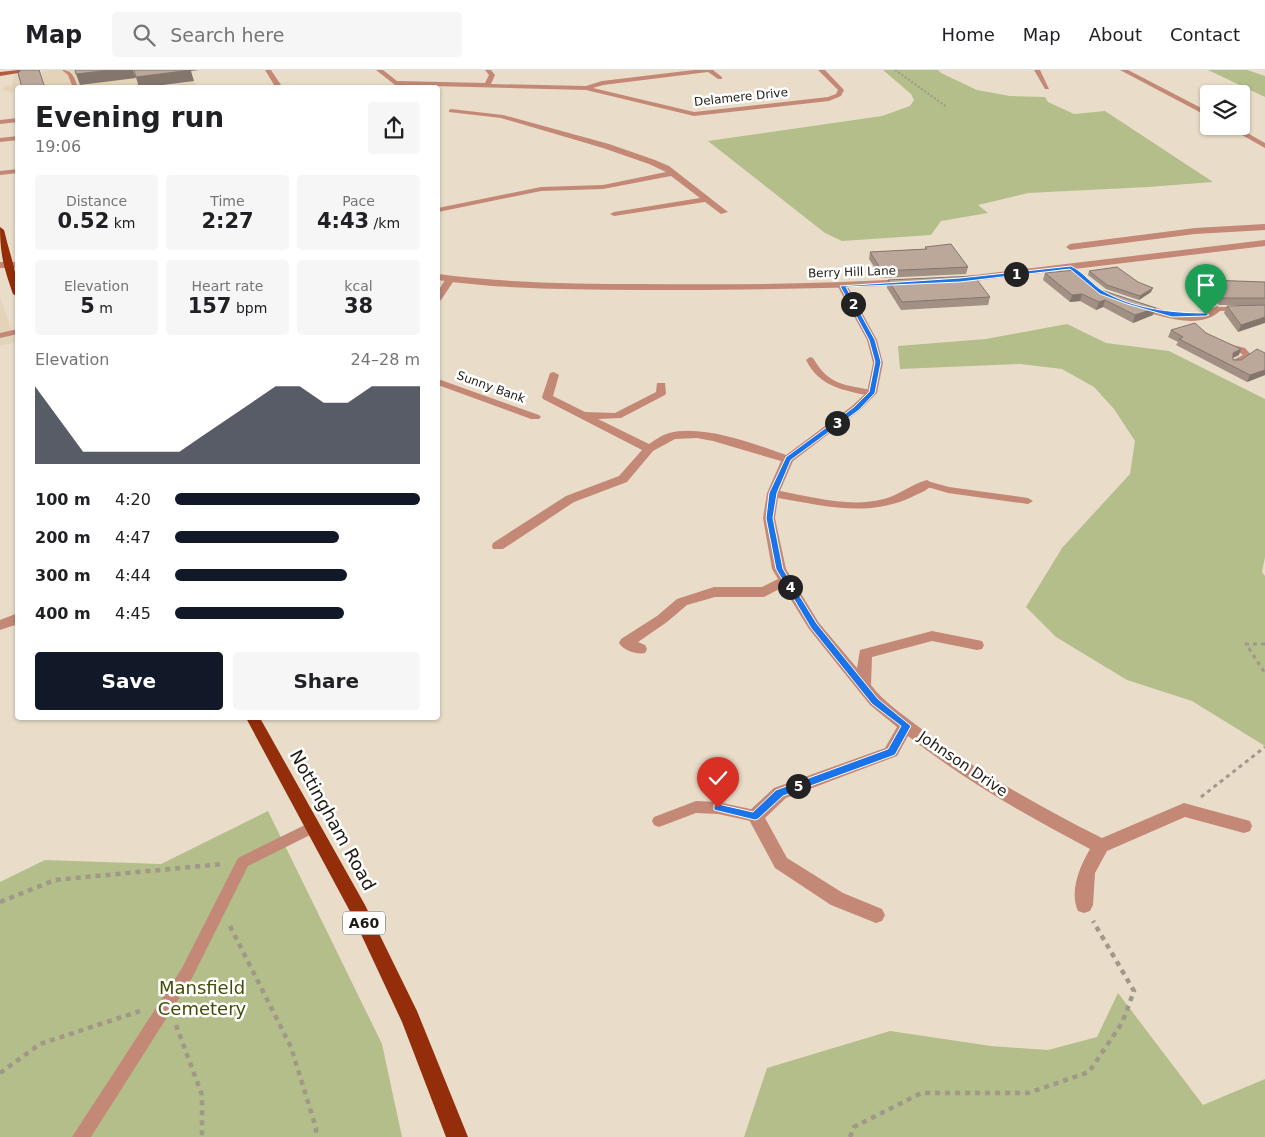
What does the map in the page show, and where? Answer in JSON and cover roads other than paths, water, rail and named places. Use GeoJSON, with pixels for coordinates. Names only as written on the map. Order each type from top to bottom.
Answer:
{"type":"FeatureCollection","features":[{"type":"Feature","properties":{"kind":"highway"},"geometry":{"type":"LineString","coordinates":[[0,230],[7,269],[15,287]]}},
{"type":"Feature","properties":{"kind":"highway","name":"Nottingham Road"},"geometry":{"type":"LineString","coordinates":[[254,720],[358,911],[410,1018],[457,1137]]}},
{"type":"Feature","properties":{"kind":"main road"},"geometry":{"type":"LineString","coordinates":[[0,74],[34,70]]}},
{"type":"Feature","properties":{"kind":"street"},"geometry":{"type":"LineString","coordinates":[[268,70],[278,85]]}},
{"type":"Feature","properties":{"kind":"street","name":"Delamere Drive"},"geometry":{"type":"LineString","coordinates":[[378,70],[395,83],[586,88],[694,114],[830,99],[838,95],[841,90],[821,70]]}},
{"type":"Feature","properties":{"kind":"street"},"geometry":{"type":"LineString","coordinates":[[486,85],[492,75],[488,70]]}},
{"type":"Feature","properties":{"kind":"street"},"geometry":{"type":"LineString","coordinates":[[586,88],[602,83],[709,70],[720,78]]}},
{"type":"Feature","properties":{"kind":"street"},"geometry":{"type":"LineString","coordinates":[[1038,70],[1046,87],[1057,86]]}},
{"type":"Feature","properties":{"kind":"street"},"geometry":{"type":"LineString","coordinates":[[1123,70],[1200,110]]}},
{"type":"Feature","properties":{"kind":"street"},"geometry":{"type":"LineString","coordinates":[[451,111],[501,116],[606,146],[652,162],[673,174],[724,212]]}},
{"type":"Feature","properties":{"kind":"street"},"geometry":{"type":"LineString","coordinates":[[1245,135],[1265,146]]}},
{"type":"Feature","properties":{"kind":"street"},"geometry":{"type":"LineString","coordinates":[[0,173],[15,171]]}},
{"type":"Feature","properties":{"kind":"street"},"geometry":{"type":"LineString","coordinates":[[440,210],[541,189],[603,187],[673,174]]}},
{"type":"Feature","properties":{"kind":"street"},"geometry":{"type":"LineString","coordinates":[[614,214],[708,200]]}},
{"type":"Feature","properties":{"kind":"street"},"geometry":{"type":"LineString","coordinates":[[1070,248],[1195,231],[1265,227]]}},
{"type":"Feature","properties":{"kind":"street"},"geometry":{"type":"LineString","coordinates":[[951,280],[1265,243]]}},
{"type":"Feature","properties":{"kind":"street"},"geometry":{"type":"LineString","coordinates":[[1071,267],[1084,278]]}},
{"type":"Feature","properties":{"kind":"street","name":"Berry Hill Lane"},"geometry":{"type":"LineString","coordinates":[[440,277],[506,285],[566,287],[752,288],[921,282]]}},
{"type":"Feature","properties":{"kind":"street"},"geometry":{"type":"LineString","coordinates":[[440,295],[450,279]]}},
{"type":"Feature","properties":{"kind":"street"},"geometry":{"type":"LineString","coordinates":[[842,286],[872,340],[878,362],[872,393]]}},
{"type":"Feature","properties":{"kind":"street"},"geometry":{"type":"LineString","coordinates":[[1129,303],[1165,313],[1187,316],[1206,315],[1217,309]]}},
{"type":"Feature","properties":{"kind":"street"},"geometry":{"type":"LineString","coordinates":[[554,375],[547,397],[649,449]]}},
{"type":"Feature","properties":{"kind":"street","name":"Sunny Bank"},"geometry":{"type":"LineString","coordinates":[[440,383],[535,417]]}},
{"type":"Feature","properties":{"kind":"street"},"geometry":{"type":"LineString","coordinates":[[582,414],[617,416],[661,393],[661,385]]}},
{"type":"Feature","properties":{"kind":"street","name":"Johnson Drive"},"geometry":{"type":"LineString","coordinates":[[872,393],[856,408],[788,459],[773,493],[770,518],[780,569],[814,626],[875,702],[948,758],[1049,819],[1101,846]]}},
{"type":"Feature","properties":{"kind":"street"},"geometry":{"type":"LineString","coordinates":[[498,546],[570,499],[622,479],[649,449],[672,436],[689,434],[765,451],[788,459]]}},
{"type":"Feature","properties":{"kind":"street"},"geometry":{"type":"LineString","coordinates":[[773,493],[859,506],[883,504],[900,498],[927,484]]}},
{"type":"Feature","properties":{"kind":"street"},"geometry":{"type":"LineString","coordinates":[[640,649],[626,643],[662,619],[682,602],[714,592],[764,592],[786,580]]}},
{"type":"Feature","properties":{"kind":"street"},"geometry":{"type":"LineString","coordinates":[[0,625],[15,619]]}},
{"type":"Feature","properties":{"kind":"street"},"geometry":{"type":"LineString","coordinates":[[863,686],[865,654],[932,636],[977,645]]}},
{"type":"Feature","properties":{"kind":"street"},"geometry":{"type":"LineString","coordinates":[[876,915],[836,900],[781,863],[755,816],[780,793],[891,752],[906,726]]}},
{"type":"Feature","properties":{"kind":"street"},"geometry":{"type":"LineString","coordinates":[[1084,905],[1086,872],[1101,846],[1184,810],[1244,826]]}},
{"type":"Feature","properties":{"kind":"lane"},"geometry":{"type":"LineString","coordinates":[[65,70],[70,74],[75,85]]}},
{"type":"Feature","properties":{"kind":"lane"},"geometry":{"type":"LineString","coordinates":[[0,122],[15,120]]}},
{"type":"Feature","properties":{"kind":"lane"},"geometry":{"type":"LineString","coordinates":[[0,140],[15,138]]}},
{"type":"Feature","properties":{"kind":"lane"},"geometry":{"type":"LineString","coordinates":[[1217,309],[1265,308]]}},
{"type":"Feature","properties":{"kind":"lane"},"geometry":{"type":"LineString","coordinates":[[1187,316],[1199,328]]}},
{"type":"Feature","properties":{"kind":"lane"},"geometry":{"type":"LineString","coordinates":[[0,336],[15,333]]}},
{"type":"Feature","properties":{"kind":"lane"},"geometry":{"type":"LineString","coordinates":[[1215,340],[1246,353],[1248,356],[1234,363]]}},
{"type":"Feature","properties":{"kind":"lane"},"geometry":{"type":"LineString","coordinates":[[810,360],[813,369],[826,381],[837,386],[872,393]]}},
{"type":"Feature","properties":{"kind":"lane"},"geometry":{"type":"LineString","coordinates":[[927,484],[948,490],[1028,501]]}},
{"type":"Feature","properties":{"kind":"lane"},"geometry":{"type":"LineString","coordinates":[[659,821],[696,807],[718,808],[755,816]]}},
{"type":"Feature","properties":{"kind":"lane"},"geometry":{"type":"LineString","coordinates":[[81,1137],[187,972],[243,862],[313,827]]}},
{"type":"Feature","properties":{"kind":"park label","name":"Mansfield Cemetery"},"geometry":{"type":"Point","coordinates":[202,998]}}]}
